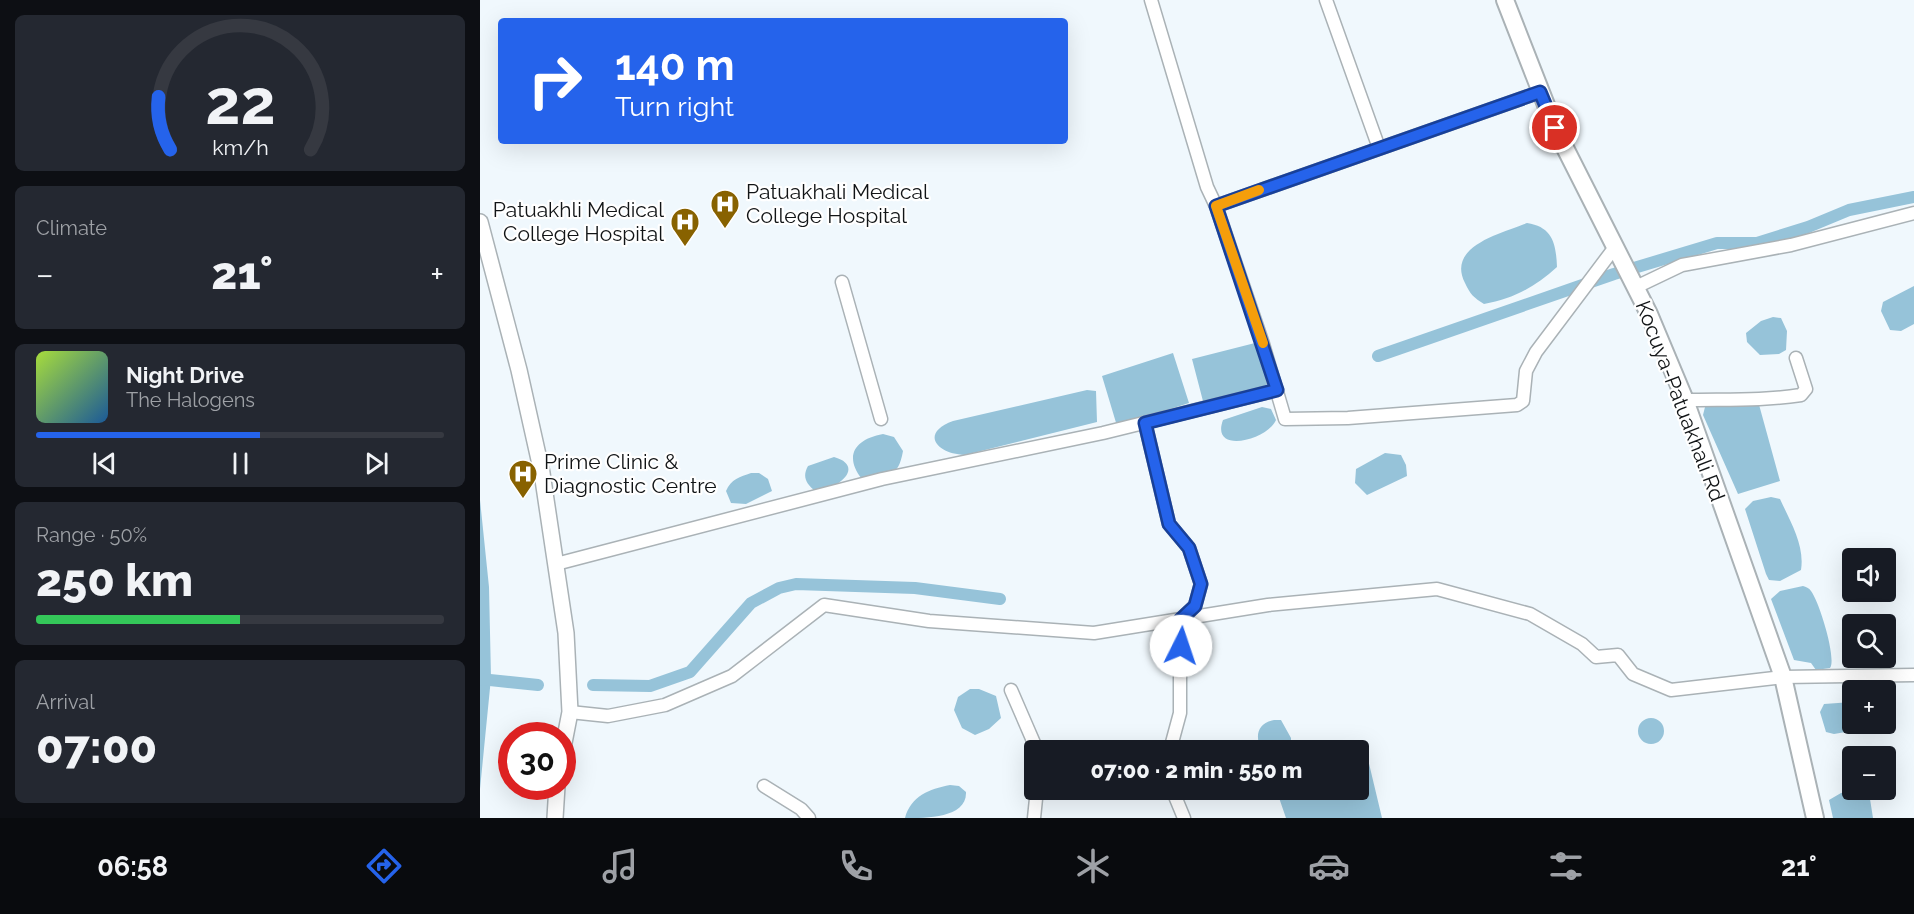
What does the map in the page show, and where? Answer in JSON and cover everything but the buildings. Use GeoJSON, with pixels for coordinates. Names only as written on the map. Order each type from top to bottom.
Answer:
{"type":"FeatureCollection","features":[{"type":"Feature","properties":{"kind":"main road","name":"Kocuya-Patuakhali Rd"},"geometry":{"type":"LineString","coordinates":[[1505,0],[1540,92],[1580,183],[1636,287],[1684,400],[1783,676],[1815,818]]}},
{"type":"Feature","properties":{"kind":"street"},"geometry":{"type":"LineString","coordinates":[[1151,0],[1207,187],[1216,206],[1285,419],[1348,418],[1517,405],[1522,401],[1526,371],[1536,352],[1575,298],[1594,275],[1618,252]]}},
{"type":"Feature","properties":{"kind":"street"},"geometry":{"type":"LineString","coordinates":[[1326,0],[1379,148]]}},
{"type":"Feature","properties":{"kind":"street"},"geometry":{"type":"LineString","coordinates":[[1216,206],[1540,92]]}},
{"type":"Feature","properties":{"kind":"street"},"geometry":{"type":"LineString","coordinates":[[1636,287],[1682,265],[1791,245],[1914,213]]}},
{"type":"Feature","properties":{"kind":"street"},"geometry":{"type":"LineString","coordinates":[[480,222],[519,370],[542,473],[566,633],[570,712],[568,722]]}},
{"type":"Feature","properties":{"kind":"street"},"geometry":{"type":"LineString","coordinates":[[842,282],[881,420]]}},
{"type":"Feature","properties":{"kind":"street"},"geometry":{"type":"LineString","coordinates":[[1684,400],[1749,397],[1766,401],[1801,395],[1806,389],[1796,358]]}},
{"type":"Feature","properties":{"kind":"street"},"geometry":{"type":"LineString","coordinates":[[556,564],[882,479],[1145,423],[1277,390]]}},
{"type":"Feature","properties":{"kind":"street"},"geometry":{"type":"LineString","coordinates":[[1145,423],[1169,524],[1189,548],[1201,584],[1195,606],[1180,620],[1180,713],[1173,740]]}},
{"type":"Feature","properties":{"kind":"street"},"geometry":{"type":"LineString","coordinates":[[570,712],[608,716],[665,705],[732,676],[824,605],[929,621],[1095,633],[1268,605],[1437,589],[1530,614],[1582,644],[1596,657],[1618,655],[1633,674],[1671,690],[1783,676],[1914,675]]}},
{"type":"Feature","properties":{"kind":"street"},"geometry":{"type":"LineString","coordinates":[[1011,690],[1033,740]]}},
{"type":"Feature","properties":{"kind":"street"},"geometry":{"type":"LineString","coordinates":[[764,786],[801,809],[809,818]]}},
{"type":"Feature","properties":{"kind":"street"},"geometry":{"type":"LineString","coordinates":[[555,818],[556,800]]}},
{"type":"Feature","properties":{"kind":"street"},"geometry":{"type":"LineString","coordinates":[[1034,818],[1036,800]]}},
{"type":"Feature","properties":{"kind":"street"},"geometry":{"type":"LineString","coordinates":[[1177,800],[1184,818]]}},
{"type":"Feature","properties":{"kind":"water"},"geometry":{"type":"Polygon","coordinates":[[[1527,223],[1543,228],[1548,233],[1556,251],[1557,267],[1523,291],[1505,299],[1484,304],[1473,295],[1465,283],[1461,270],[1463,259],[1479,243],[1527,223]]]}},
{"type":"Feature","properties":{"kind":"water"},"geometry":{"type":"Polygon","coordinates":[[[1914,286],[1914,324],[1901,331],[1890,330],[1881,311],[1883,302],[1914,286]]]}},
{"type":"Feature","properties":{"kind":"water"},"geometry":{"type":"Polygon","coordinates":[[[1773,317],[1781,318],[1787,331],[1786,350],[1779,354],[1760,355],[1747,342],[1746,333],[1761,321],[1773,317]]]}},
{"type":"Feature","properties":{"kind":"water"},"geometry":{"type":"Polygon","coordinates":[[[1255,343],[1268,384],[1242,395],[1204,405],[1192,359],[1255,343]]]}},
{"type":"Feature","properties":{"kind":"water"},"geometry":{"type":"Polygon","coordinates":[[[1173,353],[1189,403],[1117,426],[1102,376],[1173,353]]]}},
{"type":"Feature","properties":{"kind":"water"},"geometry":{"type":"Polygon","coordinates":[[[1087,390],[1096,391],[1097,422],[965,455],[946,451],[936,442],[937,431],[953,421],[1087,390]]]}},
{"type":"Feature","properties":{"kind":"water"},"geometry":{"type":"Polygon","coordinates":[[[1723,401],[1758,401],[1780,481],[1738,494],[1703,415],[1705,407],[1723,401]]]}},
{"type":"Feature","properties":{"kind":"water"},"geometry":{"type":"Polygon","coordinates":[[[1262,407],[1271,409],[1276,420],[1271,427],[1263,433],[1242,441],[1225,438],[1221,431],[1223,420],[1262,407]]]}},
{"type":"Feature","properties":{"kind":"water"},"geometry":{"type":"Polygon","coordinates":[[[883,434],[894,437],[903,451],[898,467],[885,476],[862,479],[853,463],[855,449],[866,440],[883,434]]]}},
{"type":"Feature","properties":{"kind":"water"},"geometry":{"type":"Polygon","coordinates":[[[1385,453],[1401,455],[1406,465],[1407,476],[1367,495],[1355,483],[1356,469],[1385,453]]]}},
{"type":"Feature","properties":{"kind":"water"},"geometry":{"type":"Polygon","coordinates":[[[834,457],[848,466],[845,477],[832,487],[815,491],[806,480],[805,473],[808,466],[834,457]]]}},
{"type":"Feature","properties":{"kind":"water"},"geometry":{"type":"Polygon","coordinates":[[[751,473],[759,473],[768,479],[772,491],[746,504],[731,503],[726,491],[730,484],[751,473]]]}},
{"type":"Feature","properties":{"kind":"water"},"geometry":{"type":"Polygon","coordinates":[[[1771,497],[1780,499],[1796,533],[1801,551],[1801,570],[1780,581],[1769,580],[1766,574],[1745,509],[1753,501],[1771,497]]]}},
{"type":"Feature","properties":{"kind":"water"},"geometry":{"type":"Polygon","coordinates":[[[480,500],[489,587],[491,678],[480,789],[480,500]]]}},
{"type":"Feature","properties":{"kind":"water"},"geometry":{"type":"Polygon","coordinates":[[[1803,586],[1811,591],[1822,617],[1831,654],[1830,668],[1816,670],[1811,663],[1794,660],[1771,599],[1780,591],[1803,586]]]}},
{"type":"Feature","properties":{"kind":"water"},"geometry":{"type":"Polygon","coordinates":[[[970,689],[979,689],[996,696],[1001,718],[989,729],[975,735],[962,728],[954,710],[958,697],[970,689]]]}},
{"type":"Feature","properties":{"kind":"water"},"geometry":{"type":"Polygon","coordinates":[[[1842,703],[1842,733],[1826,732],[1820,712],[1824,704],[1842,703]]]}},
{"type":"Feature","properties":{"kind":"water"},"geometry":{"type":"Polygon","coordinates":[[[1651,718],[1661,721],[1664,731],[1661,741],[1651,744],[1641,741],[1638,731],[1641,721],[1651,718]]]}},
{"type":"Feature","properties":{"kind":"water"},"geometry":{"type":"Polygon","coordinates":[[[1281,720],[1291,740],[1258,740],[1261,727],[1268,722],[1281,720]]]}},
{"type":"Feature","properties":{"kind":"water"},"geometry":{"type":"Polygon","coordinates":[[[1369,764],[1382,818],[1286,818],[1280,800],[1369,800],[1369,764]]]}},
{"type":"Feature","properties":{"kind":"water"},"geometry":{"type":"Polygon","coordinates":[[[950,785],[959,786],[966,792],[965,801],[960,807],[953,812],[934,817],[905,818],[916,799],[935,789],[950,785]]]}},
{"type":"Feature","properties":{"kind":"water"},"geometry":{"type":"Polygon","coordinates":[[[1841,793],[1842,800],[1870,800],[1873,818],[1833,818],[1829,800],[1841,793]]]}},
{"type":"Feature","properties":{"kind":"waterway"},"geometry":{"type":"LineString","coordinates":[[1378,356],[1614,274],[1717,243],[1757,243],[1808,227],[1849,210],[1914,197]]}},
{"type":"Feature","properties":{"kind":"waterway"},"geometry":{"type":"LineString","coordinates":[[593,685],[650,686],[690,672],[751,603],[779,588],[796,584],[915,588],[1000,599]]}},
{"type":"Feature","properties":{"kind":"waterway"},"geometry":{"type":"LineString","coordinates":[[480,679],[538,685]]}},
{"type":"Feature","properties":{"kind":"slow traffic"},"geometry":{"type":"LineString","coordinates":[[1259,190],[1216,206],[1263,343]]}},
{"type":"Feature","properties":{"kind":"place","name":"Patuakhali Medical College Hospital"},"geometry":{"type":"Point","coordinates":[725,230]}},
{"type":"Feature","properties":{"kind":"place","name":"Patuakhli Medical College Hospital"},"geometry":{"type":"Point","coordinates":[685,248]}},
{"type":"Feature","properties":{"kind":"place","name":"Prime Clinic & Diagnostic Centre"},"geometry":{"type":"Point","coordinates":[523,500]}},
{"type":"Feature","properties":{"kind":"route"},"geometry":{"type":"LineString","coordinates":[[1181,646],[1180,620],[1195,606],[1200,597],[1201,584],[1189,548],[1179,539],[1169,524],[1145,423],[1277,390],[1216,206],[1540,92],[1555,128]]}}]}
